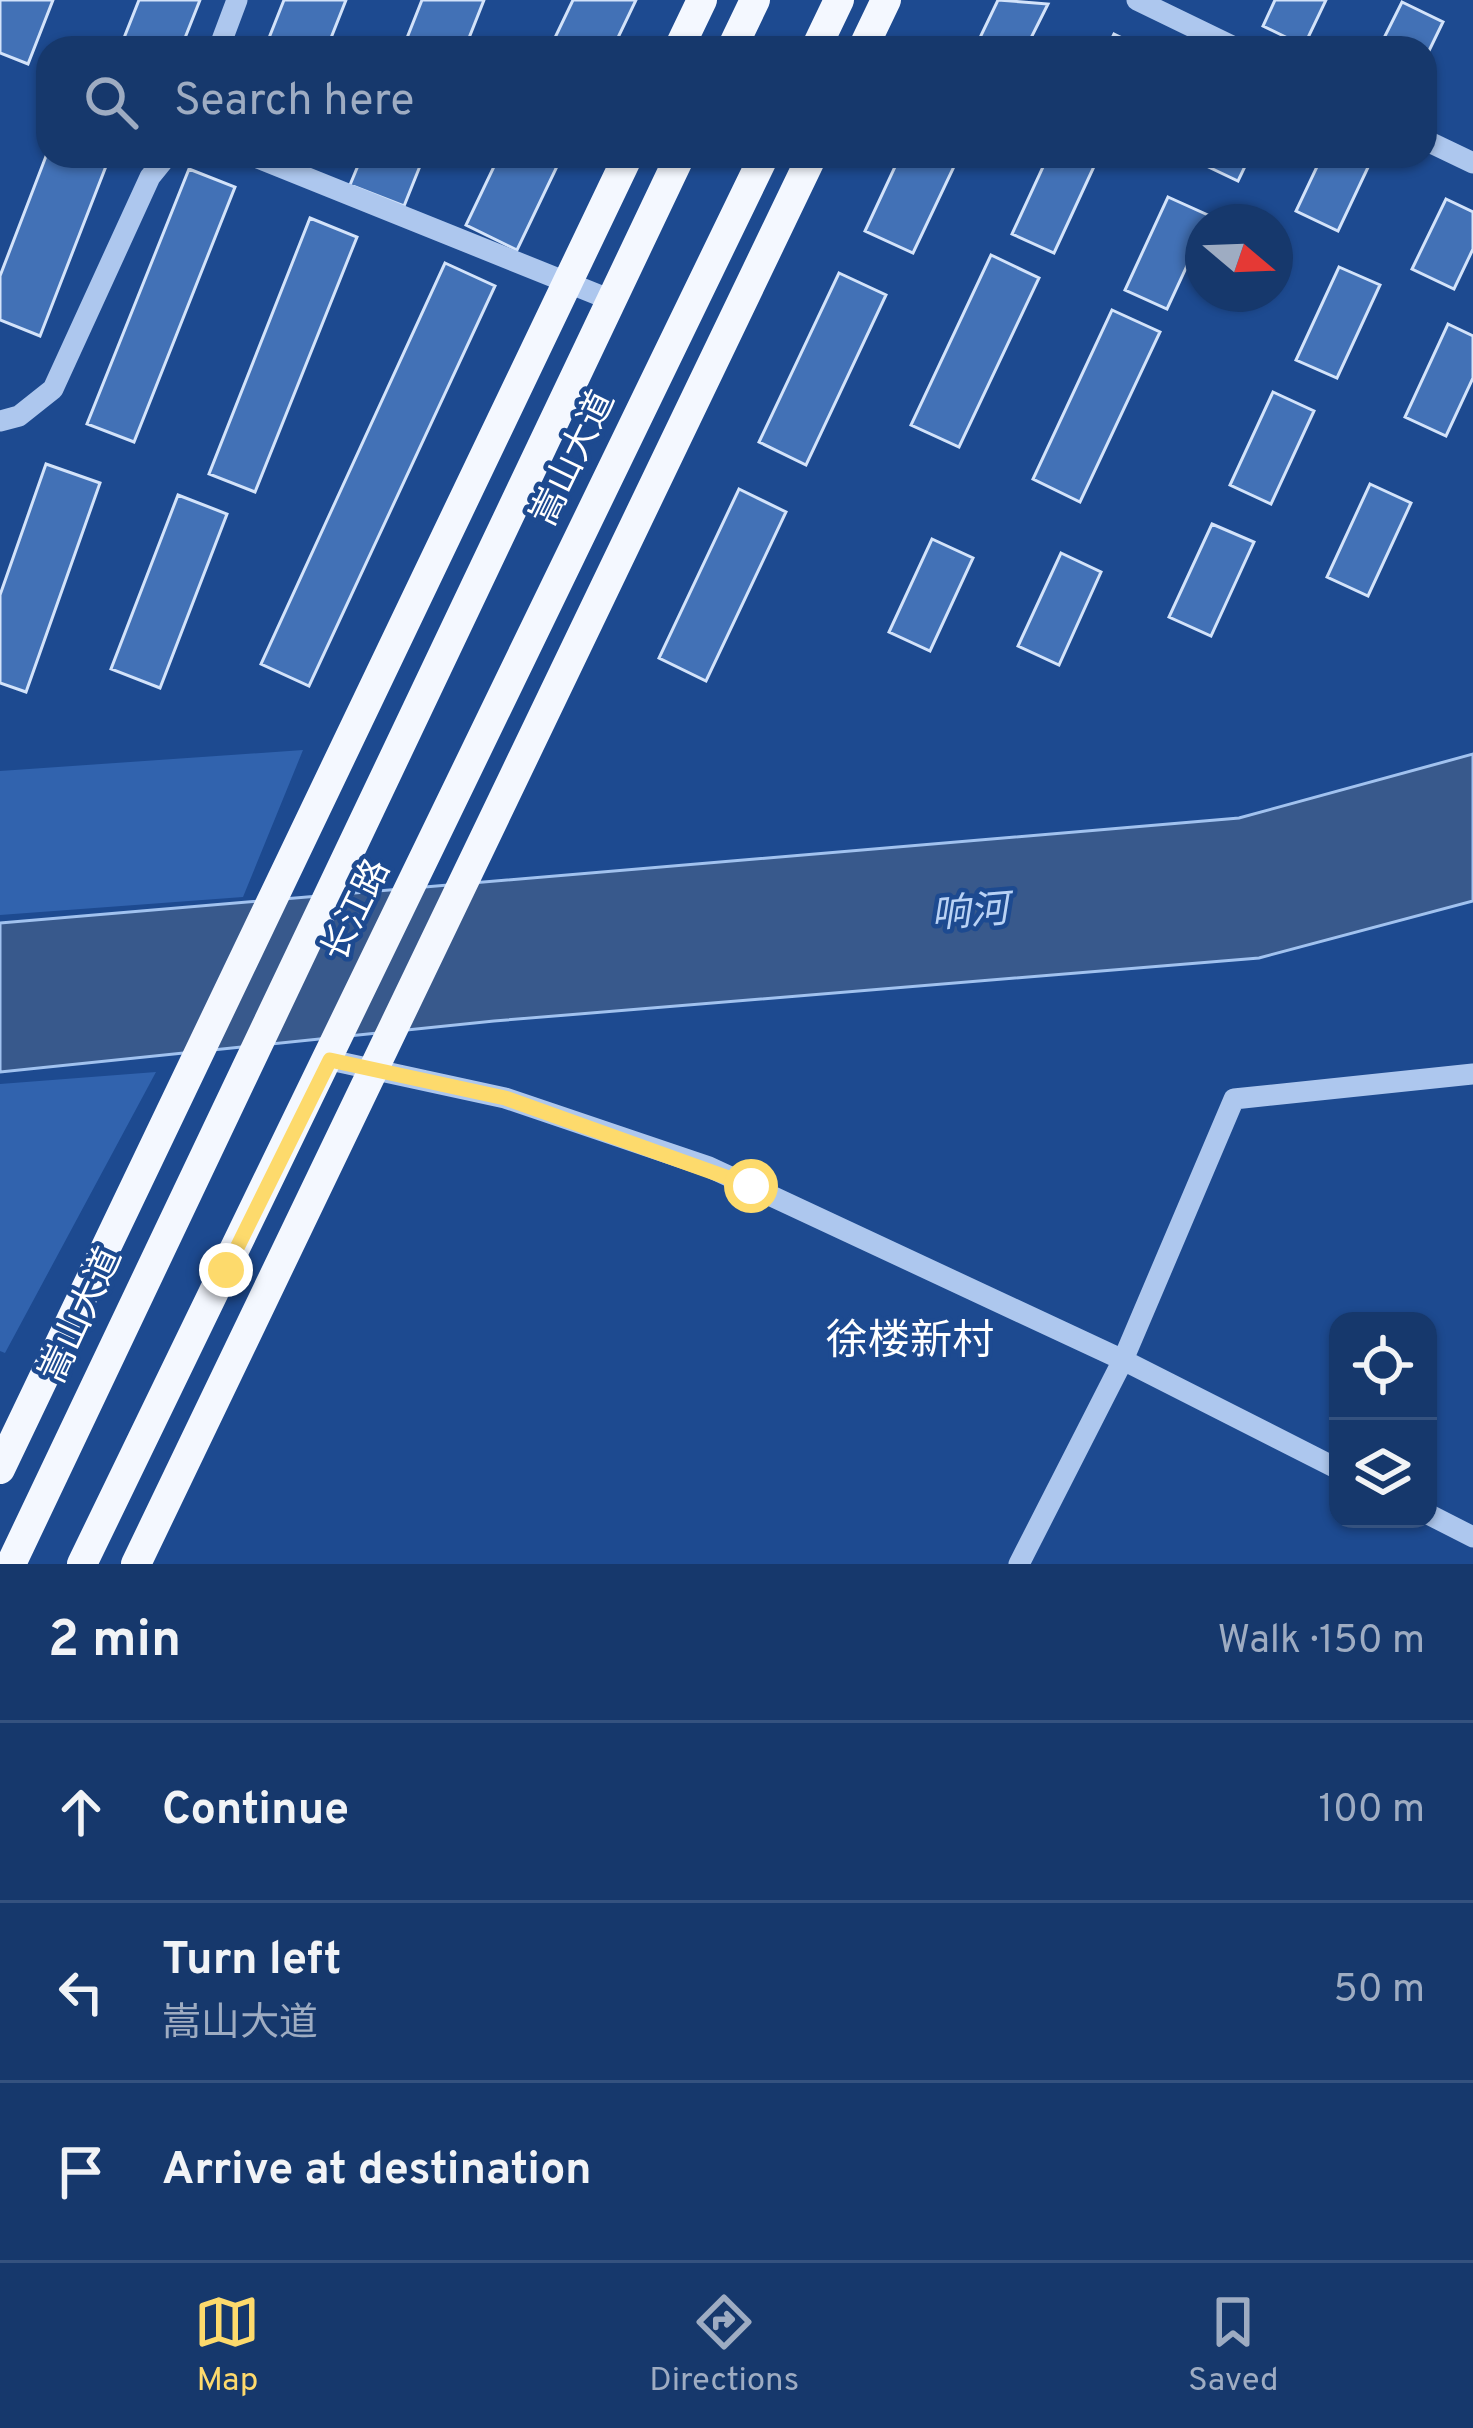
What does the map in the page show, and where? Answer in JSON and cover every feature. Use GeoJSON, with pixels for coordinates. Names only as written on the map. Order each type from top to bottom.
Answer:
{"type":"FeatureCollection","features":[{"type":"Feature","properties":{"kind":"main road"},"geometry":{"type":"LineString","coordinates":[[686,36],[702,0]]}},
{"type":"Feature","properties":{"kind":"main road"},"geometry":{"type":"LineString","coordinates":[[738,36],[755,0]]}},
{"type":"Feature","properties":{"kind":"main road"},"geometry":{"type":"LineString","coordinates":[[822,36],[839,0]]}},
{"type":"Feature","properties":{"kind":"main road"},"geometry":{"type":"LineString","coordinates":[[869,36],[886,0]]}},
{"type":"Feature","properties":{"kind":"main road"},"geometry":{"type":"LineString","coordinates":[[0,1469],[622,168]]}},
{"type":"Feature","properties":{"kind":"main road","name":"嵩山大道"},"geometry":{"type":"LineString","coordinates":[[375,793],[674,168]]}},
{"type":"Feature","properties":{"kind":"main road","name":"嵩山大道"},"geometry":{"type":"LineString","coordinates":[[456,796],[758,168]]}},
{"type":"Feature","properties":{"kind":"main road"},"geometry":{"type":"LineString","coordinates":[[136,1564],[806,168]]}},
{"type":"Feature","properties":{"kind":"main road","name":"长江路"},"geometry":{"type":"LineString","coordinates":[[257,1036],[375,793]]}},
{"type":"Feature","properties":{"kind":"main road","name":"长江路"},"geometry":{"type":"LineString","coordinates":[[330,1060],[456,796]]}},
{"type":"Feature","properties":{"kind":"main road","name":"嵩山大道"},"geometry":{"type":"LineString","coordinates":[[10,1564],[257,1036]]}},
{"type":"Feature","properties":{"kind":"main road"},"geometry":{"type":"LineString","coordinates":[[82,1564],[330,1060]]}},
{"type":"Feature","properties":{"kind":"street"},"geometry":{"type":"LineString","coordinates":[[224,36],[237,0]]}},
{"type":"Feature","properties":{"kind":"street"},"geometry":{"type":"LineString","coordinates":[[1137,0],[1211,36]]}},
{"type":"Feature","properties":{"kind":"street"},"geometry":{"type":"LineString","coordinates":[[1437,146],[1473,163]]}},
{"type":"Feature","properties":{"kind":"street"},"geometry":{"type":"LineString","coordinates":[[0,421],[19,416],[53,389],[157,168]]}},
{"type":"Feature","properties":{"kind":"street"},"geometry":{"type":"LineString","coordinates":[[283,168],[611,300]]}},
{"type":"Feature","properties":{"kind":"street"},"geometry":{"type":"LineString","coordinates":[[330,1060],[505,1098],[709,1167],[1123,1360],[1329,1463]]}},
{"type":"Feature","properties":{"kind":"street"},"geometry":{"type":"LineString","coordinates":[[1019,1564],[1123,1360],[1234,1099],[1473,1074]]}},
{"type":"Feature","properties":{"kind":"street"},"geometry":{"type":"LineString","coordinates":[[1437,1519],[1473,1537]]}},
{"type":"Feature","properties":{"kind":"shaded area"},"geometry":{"type":"Polygon","coordinates":[[[303,750],[243,897],[0,915],[0,771],[303,750]]]}},
{"type":"Feature","properties":{"kind":"shaded area"},"geometry":{"type":"Polygon","coordinates":[[[156,1072],[5,1353],[0,1351],[0,1084],[156,1072]]]}},
{"type":"Feature","properties":{"kind":"water","name":"响河"},"geometry":{"type":"Polygon","coordinates":[[[1473,754],[1473,901],[1259,958],[494,1021],[0,1072],[0,923],[1239,818],[1473,754]]]}},
{"type":"Feature","properties":{"kind":"building"},"geometry":{"type":"Polygon","coordinates":[[[0,0],[53,0],[28,64],[0,53],[0,0]]]}},
{"type":"Feature","properties":{"kind":"building"},"geometry":{"type":"Polygon","coordinates":[[[139,0],[200,0],[186,36],[125,36],[139,0]]]}},
{"type":"Feature","properties":{"kind":"building"},"geometry":{"type":"Polygon","coordinates":[[[284,0],[346,0],[332,36],[270,36],[284,0]]]}},
{"type":"Feature","properties":{"kind":"building"},"geometry":{"type":"Polygon","coordinates":[[[422,0],[484,0],[470,36],[408,36],[422,0]]]}},
{"type":"Feature","properties":{"kind":"building"},"geometry":{"type":"Polygon","coordinates":[[[573,0],[636,0],[619,36],[556,36],[573,0]]]}},
{"type":"Feature","properties":{"kind":"building"},"geometry":{"type":"Polygon","coordinates":[[[998,0],[1048,4],[1032,36],[981,36],[998,0]]]}},
{"type":"Feature","properties":{"kind":"building"},"geometry":{"type":"Polygon","coordinates":[[[1275,0],[1326,0],[1309,36],[1284,36],[1263,26],[1275,0]]]}},
{"type":"Feature","properties":{"kind":"building"},"geometry":{"type":"Polygon","coordinates":[[[1402,2],[1443,22],[1436,36],[1385,36],[1402,2]]]}},
{"type":"Feature","properties":{"kind":"building"},"geometry":{"type":"Polygon","coordinates":[[[41,168],[105,168],[40,336],[0,320],[0,276],[41,168]]]}},
{"type":"Feature","properties":{"kind":"building"},"geometry":{"type":"Polygon","coordinates":[[[357,168],[419,168],[404,206],[350,185],[357,168]]]}},
{"type":"Feature","properties":{"kind":"building"},"geometry":{"type":"Polygon","coordinates":[[[493,168],[556,168],[517,250],[466,225],[493,168]]]}},
{"type":"Feature","properties":{"kind":"building"},"geometry":{"type":"Polygon","coordinates":[[[894,168],[953,168],[913,253],[865,231],[894,168]]]}},
{"type":"Feature","properties":{"kind":"building"},"geometry":{"type":"Polygon","coordinates":[[[1042,168],[1093,168],[1054,253],[1012,234],[1042,168]]]}},
{"type":"Feature","properties":{"kind":"building"},"geometry":{"type":"Polygon","coordinates":[[[1211,168],[1244,168],[1238,181],[1211,168]]]}},
{"type":"Feature","properties":{"kind":"building"},"geometry":{"type":"Polygon","coordinates":[[[1316,168],[1368,168],[1338,231],[1296,211],[1316,168]]]}},
{"type":"Feature","properties":{"kind":"building"},"geometry":{"type":"Polygon","coordinates":[[[189,169],[235,187],[134,442],[87,424],[189,169]]]}},
{"type":"Feature","properties":{"kind":"building"},"geometry":{"type":"Polygon","coordinates":[[[1168,197],[1185,205],[1185,270],[1167,309],[1125,290],[1168,197]]]}},
{"type":"Feature","properties":{"kind":"building"},"geometry":{"type":"Polygon","coordinates":[[[1446,199],[1473,212],[1473,249],[1454,289],[1412,269],[1446,199]]]}},
{"type":"Feature","properties":{"kind":"building"},"geometry":{"type":"Polygon","coordinates":[[[310,218],[357,237],[255,492],[209,474],[310,218]]]}},
{"type":"Feature","properties":{"kind":"building"},"geometry":{"type":"Polygon","coordinates":[[[991,255],[1039,278],[959,447],[911,425],[991,255]]]}},
{"type":"Feature","properties":{"kind":"building"},"geometry":{"type":"Polygon","coordinates":[[[445,263],[495,286],[309,686],[261,664],[445,263]]]}},
{"type":"Feature","properties":{"kind":"building"},"geometry":{"type":"Polygon","coordinates":[[[1339,267],[1380,285],[1337,378],[1296,360],[1339,267]]]}},
{"type":"Feature","properties":{"kind":"building"},"geometry":{"type":"Polygon","coordinates":[[[839,273],[886,295],[806,465],[759,442],[839,273]]]}},
{"type":"Feature","properties":{"kind":"building"},"geometry":{"type":"Polygon","coordinates":[[[1112,310],[1160,332],[1080,502],[1033,479],[1112,310]]]}},
{"type":"Feature","properties":{"kind":"building"},"geometry":{"type":"Polygon","coordinates":[[[1448,324],[1473,336],[1473,378],[1446,436],[1405,417],[1448,324]]]}},
{"type":"Feature","properties":{"kind":"building"},"geometry":{"type":"Polygon","coordinates":[[[1273,392],[1314,411],[1271,504],[1230,485],[1273,392]]]}},
{"type":"Feature","properties":{"kind":"building"},"geometry":{"type":"Polygon","coordinates":[[[46,464],[100,483],[26,692],[0,683],[0,595],[46,464]]]}},
{"type":"Feature","properties":{"kind":"building"},"geometry":{"type":"Polygon","coordinates":[[[1370,484],[1411,503],[1368,596],[1327,577],[1370,484]]]}},
{"type":"Feature","properties":{"kind":"building"},"geometry":{"type":"Polygon","coordinates":[[[739,489],[786,512],[706,681],[659,658],[739,489]]]}},
{"type":"Feature","properties":{"kind":"building"},"geometry":{"type":"Polygon","coordinates":[[[178,495],[227,514],[160,688],[111,669],[178,495]]]}},
{"type":"Feature","properties":{"kind":"building"},"geometry":{"type":"Polygon","coordinates":[[[1212,524],[1254,542],[1211,636],[1169,617],[1212,524]]]}},
{"type":"Feature","properties":{"kind":"building"},"geometry":{"type":"Polygon","coordinates":[[[932,539],[973,558],[930,651],[889,632],[932,539]]]}},
{"type":"Feature","properties":{"kind":"building"},"geometry":{"type":"Polygon","coordinates":[[[1061,553],[1101,572],[1059,665],[1018,646],[1061,553]]]}},
{"type":"Feature","properties":{"kind":"district","name":"徐楼新村"},"geometry":{"type":"Point","coordinates":[910,1343]}},
{"type":"Feature","properties":{"kind":"route"},"geometry":{"type":"LineString","coordinates":[[226,1270],[330,1060],[505,1098],[709,1167],[751,1186]]}}]}
